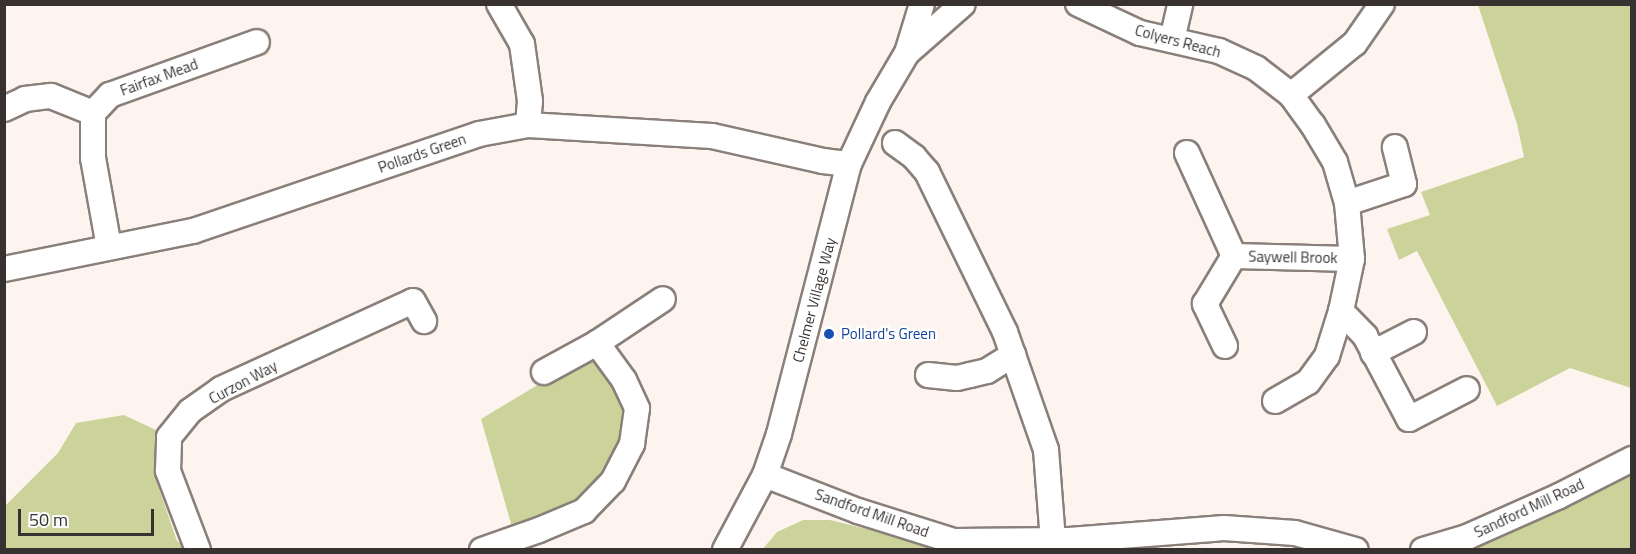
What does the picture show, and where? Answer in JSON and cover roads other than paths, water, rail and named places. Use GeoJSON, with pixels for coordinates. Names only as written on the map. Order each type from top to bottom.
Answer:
{"type":"FeatureCollection","features":[{"type":"Feature","properties":{"kind":"street","name":"Chelmer Village Way"},"geometry":{"type":"LineString","coordinates":[[725,549],[765,475],[779,434],[849,164],[878,102],[907,53],[922,4]]}},
{"type":"Feature","properties":{"kind":"street","name":"Chelmer Village Way"},"geometry":{"type":"LineString","coordinates":[[907,53],[963,4]]}},
{"type":"Feature","properties":{"kind":"street","name":"Colyers Reach"},"geometry":{"type":"LineString","coordinates":[[1078,4],[1140,33],[1220,51],[1256,68],[1291,95],[1313,125],[1335,162],[1347,203],[1352,259],[1341,310],[1327,356],[1308,382],[1275,401]]}},
{"type":"Feature","properties":{"kind":"street"},"geometry":{"type":"LineString","coordinates":[[1172,40],[1180,4]]}},
{"type":"Feature","properties":{"kind":"street"},"geometry":{"type":"LineString","coordinates":[[1291,95],[1354,43],[1382,4]]}},
{"type":"Feature","properties":{"kind":"street"},"geometry":{"type":"LineString","coordinates":[[504,6],[522,44],[530,101],[528,125]]}},
{"type":"Feature","properties":{"kind":"street","name":"Fairfax Mead"},"geometry":{"type":"LineString","coordinates":[[93,113],[110,95],[257,42]]}},
{"type":"Feature","properties":{"kind":"street"},"geometry":{"type":"LineString","coordinates":[[4,109],[25,99],[51,96],[93,113],[93,158],[109,247]]}},
{"type":"Feature","properties":{"kind":"street","name":"Pollards Green"},"geometry":{"type":"LineString","coordinates":[[4,269],[194,231],[479,135],[528,125],[712,136],[823,161],[849,164]]}},
{"type":"Feature","properties":{"kind":"street"},"geometry":{"type":"LineString","coordinates":[[896,143],[914,157],[927,172],[1005,332],[1046,450],[1053,541]]}},
{"type":"Feature","properties":{"kind":"street"},"geometry":{"type":"LineString","coordinates":[[1347,203],[1404,183],[1395,147]]}},
{"type":"Feature","properties":{"kind":"street","name":"Saywell Brook"},"geometry":{"type":"LineString","coordinates":[[1187,153],[1234,256]]}},
{"type":"Feature","properties":{"kind":"street","name":"Saywell Brook"},"geometry":{"type":"LineString","coordinates":[[1234,256],[1352,259]]}},
{"type":"Feature","properties":{"kind":"street","name":"Saywell Brook"},"geometry":{"type":"LineString","coordinates":[[1225,346],[1205,304],[1234,256]]}},
{"type":"Feature","properties":{"kind":"street"},"geometry":{"type":"LineString","coordinates":[[544,372],[597,342],[663,299]]}},
{"type":"Feature","properties":{"kind":"street","name":"Curzon Way"},"geometry":{"type":"LineString","coordinates":[[198,549],[168,471],[170,437],[190,411],[221,389],[413,301],[423,321]]}},
{"type":"Feature","properties":{"kind":"street"},"geometry":{"type":"LineString","coordinates":[[1341,310],[1365,336],[1409,418],[1467,389]]}},
{"type":"Feature","properties":{"kind":"street"},"geometry":{"type":"LineString","coordinates":[[1373,352],[1414,332]]}},
{"type":"Feature","properties":{"kind":"street"},"geometry":{"type":"LineString","coordinates":[[482,549],[539,530],[584,511],[613,481],[632,444],[637,408],[624,380],[597,342]]}},
{"type":"Feature","properties":{"kind":"street"},"geometry":{"type":"LineString","coordinates":[[928,375],[957,378],[970,375],[987,370],[1013,355]]}},
{"type":"Feature","properties":{"kind":"street","name":"Sandford Mill Road"},"geometry":{"type":"LineString","coordinates":[[1423,549],[1467,537],[1559,496],[1632,459]]}},
{"type":"Feature","properties":{"kind":"street","name":"Sandford Mill Road"},"geometry":{"type":"LineString","coordinates":[[765,475],[858,511],[954,541],[1053,541],[1224,528],[1295,532],[1356,549]]}},
{"type":"Feature","properties":{"kind":"place","name":"Pollard's Green"},"geometry":{"type":"Point","coordinates":[829,334]}}]}
